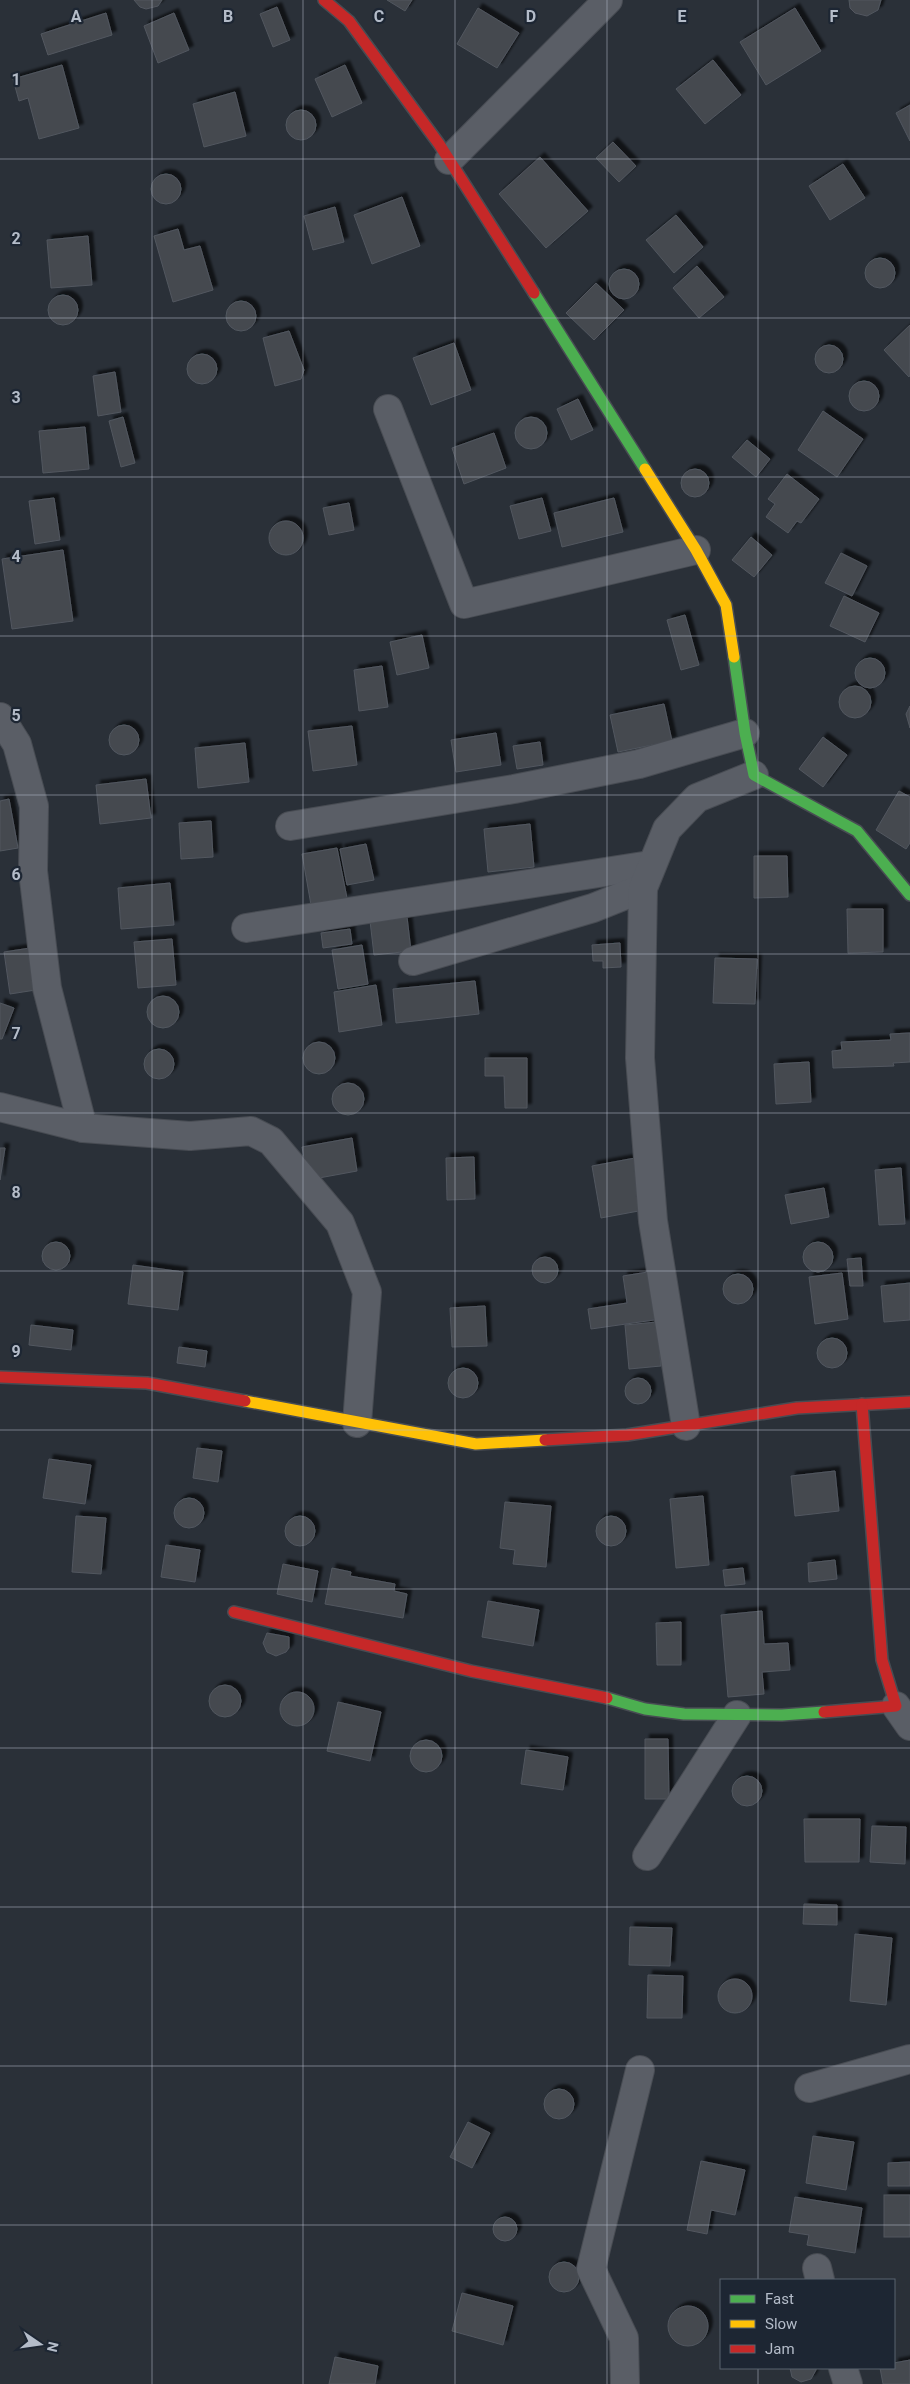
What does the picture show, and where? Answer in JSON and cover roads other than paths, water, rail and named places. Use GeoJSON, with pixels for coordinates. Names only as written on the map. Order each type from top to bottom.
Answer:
{"type":"FeatureCollection","features":[{"type":"Feature","properties":{"kind":"street"},"geometry":{"type":"LineString","coordinates":[[324,0],[349,21],[402,90],[449,160],[696,550],[726,605],[745,733],[754,775],[858,831],[910,894]]}},
{"type":"Feature","properties":{"kind":"street"},"geometry":{"type":"LineString","coordinates":[[449,160],[608,0]]}},
{"type":"Feature","properties":{"kind":"street"},"geometry":{"type":"LineString","coordinates":[[388,409],[464,604],[696,550]]}},
{"type":"Feature","properties":{"kind":"street"},"geometry":{"type":"LineString","coordinates":[[0,716],[17,744],[34,806],[33,871],[47,988],[82,1128]]}},
{"type":"Feature","properties":{"kind":"street"},"geometry":{"type":"LineString","coordinates":[[290,826],[514,789],[639,764],[745,733]]}},
{"type":"Feature","properties":{"kind":"street"},"geometry":{"type":"LineString","coordinates":[[686,1426],[653,1221],[640,1058],[647,877],[667,829],[697,798],[754,775]]}},
{"type":"Feature","properties":{"kind":"street"},"geometry":{"type":"LineString","coordinates":[[246,928],[647,877]]}},
{"type":"Feature","properties":{"kind":"street"},"geometry":{"type":"LineString","coordinates":[[413,961],[592,908],[647,877]]}},
{"type":"Feature","properties":{"kind":"street"},"geometry":{"type":"LineString","coordinates":[[0,1106],[82,1128],[190,1136],[251,1130],[271,1141],[340,1223],[367,1292],[357,1423]]}},
{"type":"Feature","properties":{"kind":"street"},"geometry":{"type":"LineString","coordinates":[[0,1377],[147,1383],[476,1444],[627,1435],[797,1408],[910,1402]]}},
{"type":"Feature","properties":{"kind":"street"},"geometry":{"type":"LineString","coordinates":[[234,1612],[471,1671],[590,1694],[645,1709],[684,1714],[903,1716],[882,1660],[862,1404]]}},
{"type":"Feature","properties":{"kind":"street"},"geometry":{"type":"LineString","coordinates":[[647,1856],[737,1715]]}},
{"type":"Feature","properties":{"kind":"street"},"geometry":{"type":"LineString","coordinates":[[808,2088],[910,2059]]}},
{"type":"Feature","properties":{"kind":"street"},"geometry":{"type":"LineString","coordinates":[[625,2384],[624,2338],[591,2269],[640,2070]]}},
{"type":"Feature","properties":{"kind":"street"},"geometry":{"type":"LineString","coordinates":[[843,2369],[848,2384]]}}]}
